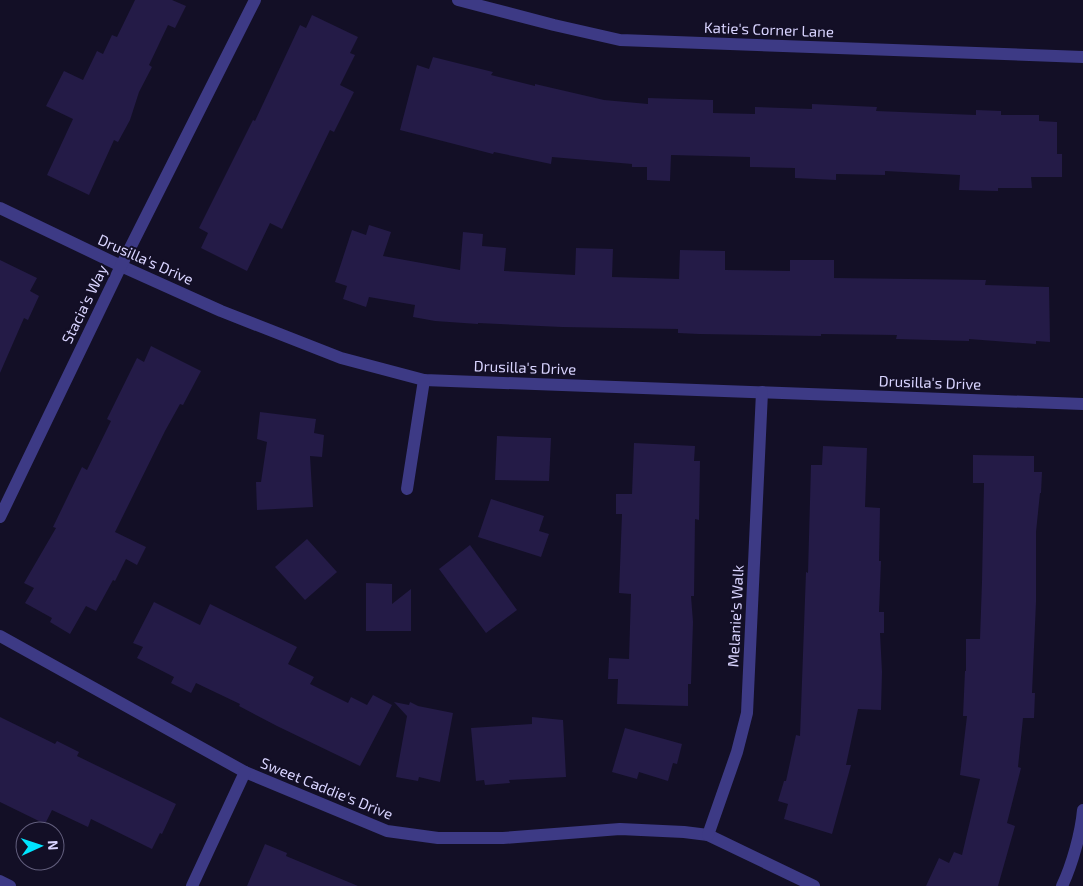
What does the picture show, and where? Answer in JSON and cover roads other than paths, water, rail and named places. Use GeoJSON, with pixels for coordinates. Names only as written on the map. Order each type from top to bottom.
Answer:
{"type":"FeatureCollection","features":[{"type":"Feature","properties":{"kind":"street","name":"Stacia's Way"},"geometry":{"type":"LineString","coordinates":[[0,517],[121,266],[255,0]]}},
{"type":"Feature","properties":{"kind":"street","name":"Katie's Corner Lane"},"geometry":{"type":"LineString","coordinates":[[458,0],[620,40],[1083,57]]}},
{"type":"Feature","properties":{"kind":"street","name":"Drusilla's Drive"},"geometry":{"type":"LineString","coordinates":[[0,208],[221,311],[341,358],[424,380],[1083,404]]}},
{"type":"Feature","properties":{"kind":"street"},"geometry":{"type":"LineString","coordinates":[[407,489],[424,380]]}},
{"type":"Feature","properties":{"kind":"street","name":"Melanie's Walk"},"geometry":{"type":"LineString","coordinates":[[708,835],[737,752],[747,713],[762,392]]}},
{"type":"Feature","properties":{"kind":"street","name":"Sweet Caddie's Drive"},"geometry":{"type":"LineString","coordinates":[[0,636],[246,772],[387,832],[438,838],[503,838],[620,829],[708,835],[814,886]]}},
{"type":"Feature","properties":{"kind":"street"},"geometry":{"type":"LineString","coordinates":[[192,886],[246,772]]}},
{"type":"Feature","properties":{"kind":"street"},"geometry":{"type":"LineString","coordinates":[[1062,886],[1067,875],[1083,810]]}},
{"type":"Feature","properties":{"kind":"street"},"geometry":{"type":"LineString","coordinates":[[0,881],[10,886]]}}]}
